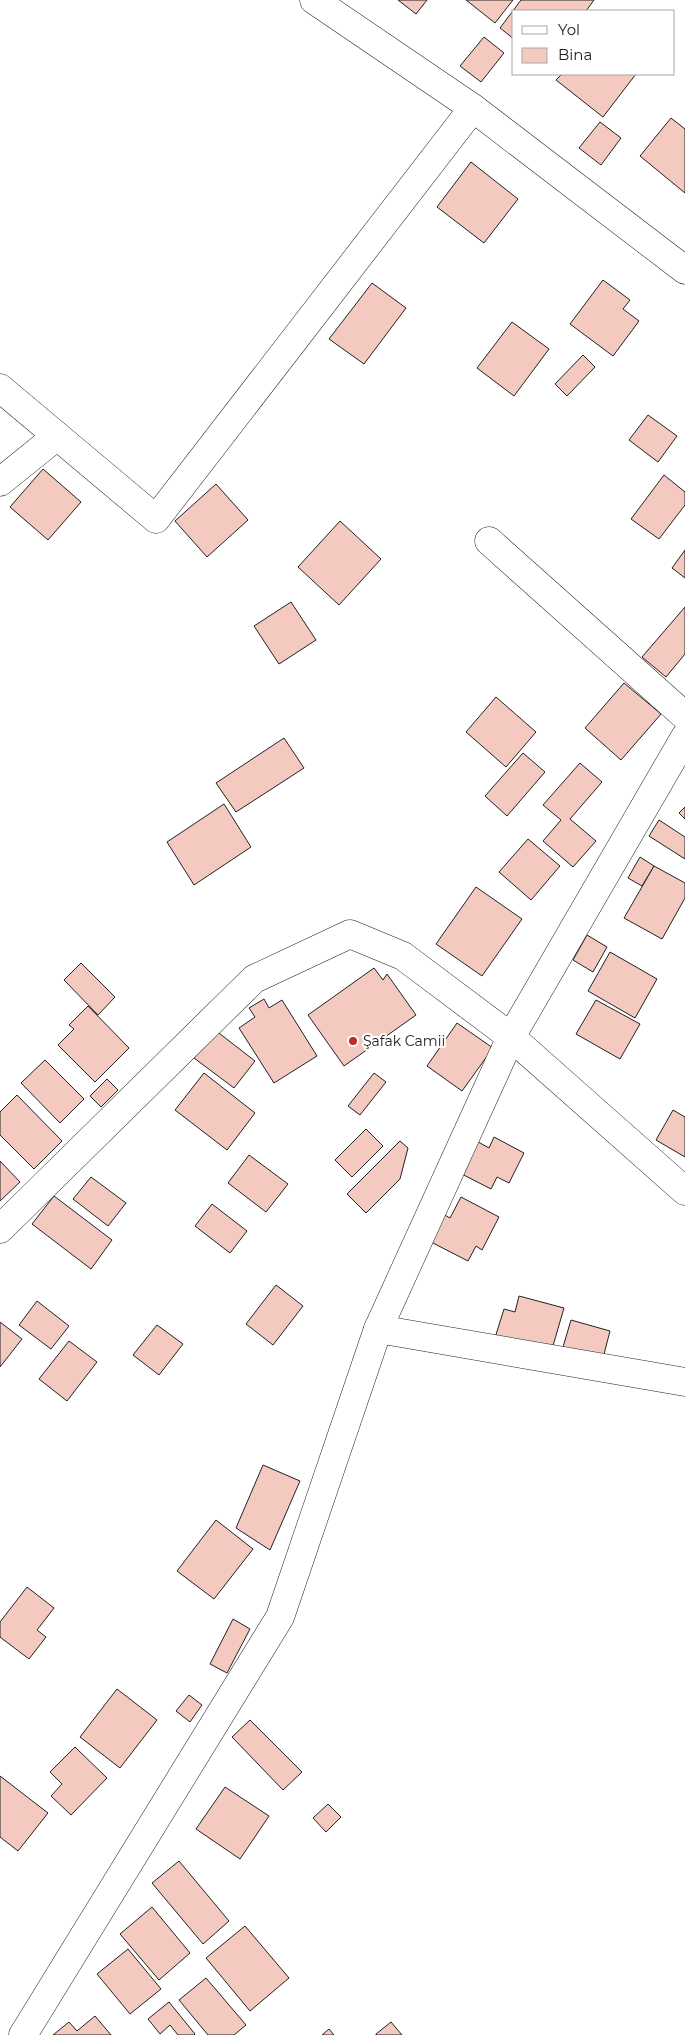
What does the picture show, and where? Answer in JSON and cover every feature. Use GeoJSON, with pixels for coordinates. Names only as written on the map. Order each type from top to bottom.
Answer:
{"type":"FeatureCollection","features":[{"type":"Feature","properties":{"kind":"street"},"geometry":{"type":"LineString","coordinates":[[314,0],[473,108],[685,270]]}},
{"type":"Feature","properties":{"kind":"street"},"geometry":{"type":"LineString","coordinates":[[0,388],[156,519],[473,108]]}},
{"type":"Feature","properties":{"kind":"street"},"geometry":{"type":"LineString","coordinates":[[0,482],[57,436]]}},
{"type":"Feature","properties":{"kind":"street"},"geometry":{"type":"LineString","coordinates":[[489,541],[685,716]]}},
{"type":"Feature","properties":{"kind":"street"},"geometry":{"type":"LineString","coordinates":[[24,2035],[280,1617],[378,1329],[511,1037],[685,737]]}},
{"type":"Feature","properties":{"kind":"street"},"geometry":{"type":"LineString","coordinates":[[0,1229],[254,979],[350,934],[403,956],[511,1037],[685,1192]]}},
{"type":"Feature","properties":{"kind":"street"},"geometry":{"type":"LineString","coordinates":[[378,1329],[685,1382]]}},
{"type":"Feature","properties":{"kind":"building"},"geometry":{"type":"Polygon","coordinates":[[[398,0],[427,0],[416,14],[398,0]]]}},
{"type":"Feature","properties":{"kind":"building"},"geometry":{"type":"Polygon","coordinates":[[[466,0],[513,0],[495,23],[466,0]]]}},
{"type":"Feature","properties":{"kind":"building"},"geometry":{"type":"Polygon","coordinates":[[[521,0],[594,0],[587,10],[514,10],[521,0]]]}},
{"type":"Feature","properties":{"kind":"building"},"geometry":{"type":"Polygon","coordinates":[[[512,12],[512,37],[500,28],[512,12]]]}},
{"type":"Feature","properties":{"kind":"building"},"geometry":{"type":"Polygon","coordinates":[[[484,37],[504,53],[481,82],[460,66],[484,37]]]}},
{"type":"Feature","properties":{"kind":"building"},"geometry":{"type":"Polygon","coordinates":[[[561,75],[635,75],[603,117],[556,80],[561,75]]]}},
{"type":"Feature","properties":{"kind":"building"},"geometry":{"type":"Polygon","coordinates":[[[671,118],[685,129],[685,193],[640,156],[671,118]]]}},
{"type":"Feature","properties":{"kind":"building"},"geometry":{"type":"Polygon","coordinates":[[[600,122],[621,138],[601,165],[579,148],[600,122]]]}},
{"type":"Feature","properties":{"kind":"building"},"geometry":{"type":"Polygon","coordinates":[[[471,162],[518,199],[484,243],[437,207],[471,162]]]}},
{"type":"Feature","properties":{"kind":"building"},"geometry":{"type":"Polygon","coordinates":[[[603,280],[630,300],[623,309],[639,321],[613,356],[570,324],[603,280]]]}},
{"type":"Feature","properties":{"kind":"building"},"geometry":{"type":"Polygon","coordinates":[[[372,283],[406,308],[364,364],[329,339],[372,283]]]}},
{"type":"Feature","properties":{"kind":"building"},"geometry":{"type":"Polygon","coordinates":[[[512,322],[549,349],[514,396],[477,368],[512,322]]]}},
{"type":"Feature","properties":{"kind":"building"},"geometry":{"type":"Polygon","coordinates":[[[583,355],[595,367],[567,396],[555,384],[583,355]]]}},
{"type":"Feature","properties":{"kind":"building"},"geometry":{"type":"Polygon","coordinates":[[[648,415],[677,436],[658,462],[629,440],[648,415]]]}},
{"type":"Feature","properties":{"kind":"building"},"geometry":{"type":"Polygon","coordinates":[[[43,469],[81,502],[48,540],[10,507],[43,469]]]}},
{"type":"Feature","properties":{"kind":"building"},"geometry":{"type":"Polygon","coordinates":[[[664,475],[685,492],[685,505],[659,539],[631,519],[664,475]]]}},
{"type":"Feature","properties":{"kind":"building"},"geometry":{"type":"Polygon","coordinates":[[[216,484],[248,520],[207,557],[175,521],[216,484]]]}},
{"type":"Feature","properties":{"kind":"building"},"geometry":{"type":"Polygon","coordinates":[[[340,521],[381,559],[339,605],[298,567],[340,521]]]}},
{"type":"Feature","properties":{"kind":"building"},"geometry":{"type":"Polygon","coordinates":[[[685,550],[685,578],[672,568],[685,550]]]}},
{"type":"Feature","properties":{"kind":"building"},"geometry":{"type":"Polygon","coordinates":[[[291,602],[316,640],[279,664],[254,626],[291,602]]]}},
{"type":"Feature","properties":{"kind":"building"},"geometry":{"type":"Polygon","coordinates":[[[685,607],[685,654],[666,677],[642,657],[685,607]]]}},
{"type":"Feature","properties":{"kind":"building"},"geometry":{"type":"Polygon","coordinates":[[[624,683],[661,714],[621,760],[585,728],[624,683]]]}},
{"type":"Feature","properties":{"kind":"building"},"geometry":{"type":"Polygon","coordinates":[[[496,697],[536,732],[506,767],[466,732],[496,697]]]}},
{"type":"Feature","properties":{"kind":"building"},"geometry":{"type":"Polygon","coordinates":[[[284,738],[304,768],[236,812],[216,783],[284,738]]]}},
{"type":"Feature","properties":{"kind":"building"},"geometry":{"type":"Polygon","coordinates":[[[523,753],[545,772],[507,816],[485,796],[523,753]]]}},
{"type":"Feature","properties":{"kind":"building"},"geometry":{"type":"Polygon","coordinates":[[[580,763],[602,782],[570,819],[596,841],[573,867],[543,841],[561,820],[543,805],[580,763]]]}},
{"type":"Feature","properties":{"kind":"building"},"geometry":{"type":"Polygon","coordinates":[[[224,804],[251,847],[194,885],[167,842],[224,804]]]}},
{"type":"Feature","properties":{"kind":"building"},"geometry":{"type":"Polygon","coordinates":[[[685,807],[685,819],[679,813],[685,807]]]}},
{"type":"Feature","properties":{"kind":"building"},"geometry":{"type":"Polygon","coordinates":[[[659,820],[685,837],[685,859],[649,836],[659,820]]]}},
{"type":"Feature","properties":{"kind":"building"},"geometry":{"type":"Polygon","coordinates":[[[528,839],[560,866],[531,900],[499,872],[528,839]]]}},
{"type":"Feature","properties":{"kind":"building"},"geometry":{"type":"Polygon","coordinates":[[[640,857],[654,866],[642,886],[628,878],[640,857]]]}},
{"type":"Feature","properties":{"kind":"building"},"geometry":{"type":"Polygon","coordinates":[[[654,866],[685,883],[685,898],[662,939],[624,918],[654,866]]]}},
{"type":"Feature","properties":{"kind":"building"},"geometry":{"type":"Polygon","coordinates":[[[476,887],[522,919],[482,976],[436,944],[476,887]]]}},
{"type":"Feature","properties":{"kind":"building"},"geometry":{"type":"Polygon","coordinates":[[[587,935],[607,947],[593,972],[573,960],[587,935]]]}},
{"type":"Feature","properties":{"kind":"building"},"geometry":{"type":"Polygon","coordinates":[[[610,952],[657,979],[635,1018],[588,991],[610,952]]]}},
{"type":"Feature","properties":{"kind":"building"},"geometry":{"type":"Polygon","coordinates":[[[81,963],[115,997],[98,1015],[64,980],[81,963]]]}},
{"type":"Feature","properties":{"kind":"building","name":"Şafak Camii"},"geometry":{"type":"Polygon","coordinates":[[[374,968],[383,980],[387,974],[416,1015],[344,1066],[308,1015],[374,968]]]}},
{"type":"Feature","properties":{"kind":"building"},"geometry":{"type":"Polygon","coordinates":[[[264,999],[269,1008],[282,1000],[317,1056],[274,1083],[239,1028],[255,1017],[249,1008],[264,999]]]}},
{"type":"Feature","properties":{"kind":"building"},"geometry":{"type":"Polygon","coordinates":[[[596,1000],[640,1024],[620,1059],[576,1034],[596,1000]]]}},
{"type":"Feature","properties":{"kind":"building"},"geometry":{"type":"Polygon","coordinates":[[[88,1006],[129,1048],[95,1082],[58,1045],[74,1029],[69,1025],[88,1006]]]}},
{"type":"Feature","properties":{"kind":"building"},"geometry":{"type":"Polygon","coordinates":[[[457,1023],[493,1048],[462,1091],[427,1066],[457,1023]]]}},
{"type":"Feature","properties":{"kind":"building"},"geometry":{"type":"Polygon","coordinates":[[[215,1030],[255,1061],[234,1088],[194,1058],[215,1030]]]}},
{"type":"Feature","properties":{"kind":"building"},"geometry":{"type":"Polygon","coordinates":[[[45,1060],[84,1099],[60,1123],[21,1083],[45,1060]]]}},
{"type":"Feature","properties":{"kind":"building"},"geometry":{"type":"Polygon","coordinates":[[[204,1073],[255,1113],[227,1150],[175,1110],[204,1073]]]}},
{"type":"Feature","properties":{"kind":"building"},"geometry":{"type":"Polygon","coordinates":[[[374,1073],[386,1082],[360,1115],[348,1106],[374,1073]]]}},
{"type":"Feature","properties":{"kind":"building"},"geometry":{"type":"Polygon","coordinates":[[[107,1079],[118,1090],[101,1107],[90,1096],[107,1079]]]}},
{"type":"Feature","properties":{"kind":"building"},"geometry":{"type":"Polygon","coordinates":[[[17,1095],[62,1141],[34,1169],[0,1135],[0,1112],[17,1095]]]}},
{"type":"Feature","properties":{"kind":"building"},"geometry":{"type":"Polygon","coordinates":[[[673,1110],[685,1117],[685,1157],[656,1140],[673,1110]]]}},
{"type":"Feature","properties":{"kind":"building"},"geometry":{"type":"Polygon","coordinates":[[[366,1129],[383,1146],[352,1177],[335,1160],[366,1129]]]}},
{"type":"Feature","properties":{"kind":"building"},"geometry":{"type":"Polygon","coordinates":[[[494,1137],[524,1153],[509,1183],[497,1177],[491,1189],[454,1170],[471,1138],[489,1148],[494,1137]]]}},
{"type":"Feature","properties":{"kind":"building"},"geometry":{"type":"Polygon","coordinates":[[[400,1141],[408,1148],[400,1179],[366,1213],[347,1194],[400,1141]]]}},
{"type":"Feature","properties":{"kind":"building"},"geometry":{"type":"Polygon","coordinates":[[[249,1155],[288,1184],[266,1212],[228,1183],[249,1155]]]}},
{"type":"Feature","properties":{"kind":"building"},"geometry":{"type":"Polygon","coordinates":[[[0,1161],[20,1182],[0,1201],[0,1161]]]}},
{"type":"Feature","properties":{"kind":"building"},"geometry":{"type":"Polygon","coordinates":[[[91,1177],[126,1203],[108,1226],[73,1199],[91,1177]]]}},
{"type":"Feature","properties":{"kind":"building"},"geometry":{"type":"Polygon","coordinates":[[[54,1196],[112,1240],[91,1269],[32,1224],[54,1196]]]}},
{"type":"Feature","properties":{"kind":"building"},"geometry":{"type":"Polygon","coordinates":[[[461,1197],[499,1217],[482,1250],[476,1246],[468,1261],[429,1241],[443,1214],[450,1218],[461,1197]]]}},
{"type":"Feature","properties":{"kind":"building"},"geometry":{"type":"Polygon","coordinates":[[[212,1204],[247,1231],[230,1253],[195,1226],[212,1204]]]}},
{"type":"Feature","properties":{"kind":"building"},"geometry":{"type":"Polygon","coordinates":[[[276,1285],[303,1306],[273,1345],[246,1324],[276,1285]]]}},
{"type":"Feature","properties":{"kind":"building"},"geometry":{"type":"Polygon","coordinates":[[[519,1296],[564,1308],[550,1356],[494,1341],[504,1309],[515,1312],[519,1296]]]}},
{"type":"Feature","properties":{"kind":"building"},"geometry":{"type":"Polygon","coordinates":[[[37,1301],[69,1326],[51,1349],[19,1325],[37,1301]]]}},
{"type":"Feature","properties":{"kind":"building"},"geometry":{"type":"Polygon","coordinates":[[[571,1320],[610,1331],[603,1358],[563,1347],[571,1320]]]}},
{"type":"Feature","properties":{"kind":"building"},"geometry":{"type":"Polygon","coordinates":[[[0,1322],[22,1339],[0,1367],[0,1322]]]}},
{"type":"Feature","properties":{"kind":"building"},"geometry":{"type":"Polygon","coordinates":[[[157,1325],[183,1344],[159,1375],[133,1355],[157,1325]]]}},
{"type":"Feature","properties":{"kind":"building"},"geometry":{"type":"Polygon","coordinates":[[[69,1341],[97,1362],[67,1401],[39,1379],[69,1341]]]}},
{"type":"Feature","properties":{"kind":"building"},"geometry":{"type":"Polygon","coordinates":[[[263,1465],[300,1481],[270,1550],[236,1528],[263,1465]]]}},
{"type":"Feature","properties":{"kind":"building"},"geometry":{"type":"Polygon","coordinates":[[[216,1520],[253,1549],[214,1599],[177,1571],[216,1520]]]}},
{"type":"Feature","properties":{"kind":"building"},"geometry":{"type":"Polygon","coordinates":[[[27,1587],[54,1608],[37,1630],[46,1637],[29,1659],[0,1637],[0,1622],[27,1587]]]}},
{"type":"Feature","properties":{"kind":"building"},"geometry":{"type":"Polygon","coordinates":[[[233,1619],[250,1629],[227,1673],[210,1664],[233,1619]]]}},
{"type":"Feature","properties":{"kind":"building"},"geometry":{"type":"Polygon","coordinates":[[[117,1689],[157,1720],[120,1768],[80,1737],[117,1689]]]}},
{"type":"Feature","properties":{"kind":"building"},"geometry":{"type":"Polygon","coordinates":[[[189,1695],[202,1705],[190,1722],[176,1711],[189,1695]]]}},
{"type":"Feature","properties":{"kind":"building"},"geometry":{"type":"Polygon","coordinates":[[[250,1720],[302,1772],[283,1790],[232,1737],[250,1720]]]}},
{"type":"Feature","properties":{"kind":"building"},"geometry":{"type":"Polygon","coordinates":[[[75,1747],[107,1778],[71,1815],[51,1796],[62,1784],[50,1772],[75,1747]]]}},
{"type":"Feature","properties":{"kind":"building"},"geometry":{"type":"Polygon","coordinates":[[[0,1776],[48,1813],[18,1851],[0,1837],[0,1776]]]}},
{"type":"Feature","properties":{"kind":"building"},"geometry":{"type":"Polygon","coordinates":[[[225,1787],[269,1816],[240,1859],[196,1829],[225,1787]]]}},
{"type":"Feature","properties":{"kind":"building"},"geometry":{"type":"Polygon","coordinates":[[[328,1804],[341,1817],[326,1832],[313,1818],[328,1804]]]}},
{"type":"Feature","properties":{"kind":"building"},"geometry":{"type":"Polygon","coordinates":[[[179,1861],[229,1921],[203,1944],[152,1883],[179,1861]]]}},
{"type":"Feature","properties":{"kind":"building"},"geometry":{"type":"Polygon","coordinates":[[[152,1907],[190,1953],[159,1980],[120,1934],[152,1907]]]}},
{"type":"Feature","properties":{"kind":"building"},"geometry":{"type":"Polygon","coordinates":[[[245,1926],[289,1978],[250,2011],[206,1958],[245,1926]]]}},
{"type":"Feature","properties":{"kind":"building"},"geometry":{"type":"Polygon","coordinates":[[[128,1949],[161,1989],[130,2014],[97,1974],[128,1949]]]}},
{"type":"Feature","properties":{"kind":"building"},"geometry":{"type":"Polygon","coordinates":[[[206,1978],[246,2025],[234,2035],[208,2035],[179,2000],[206,1978]]]}},
{"type":"Feature","properties":{"kind":"building"},"geometry":{"type":"Polygon","coordinates":[[[169,2002],[194,2035],[178,2035],[170,2025],[160,2034],[148,2019],[169,2002]]]}},
{"type":"Feature","properties":{"kind":"building"},"geometry":{"type":"Polygon","coordinates":[[[95,2016],[111,2035],[53,2035],[69,2022],[77,2031],[95,2016]]]}},
{"type":"Feature","properties":{"kind":"building"},"geometry":{"type":"Polygon","coordinates":[[[391,2022],[402,2035],[376,2035],[376,2034],[391,2022]]]}},
{"type":"Feature","properties":{"kind":"building"},"geometry":{"type":"Polygon","coordinates":[[[329,2029],[334,2035],[322,2035],[329,2029]]]}},
{"type":"Feature","properties":{"kind":"place","name":"Şafak Camii"},"geometry":{"type":"Point","coordinates":[353,1041]}}]}
